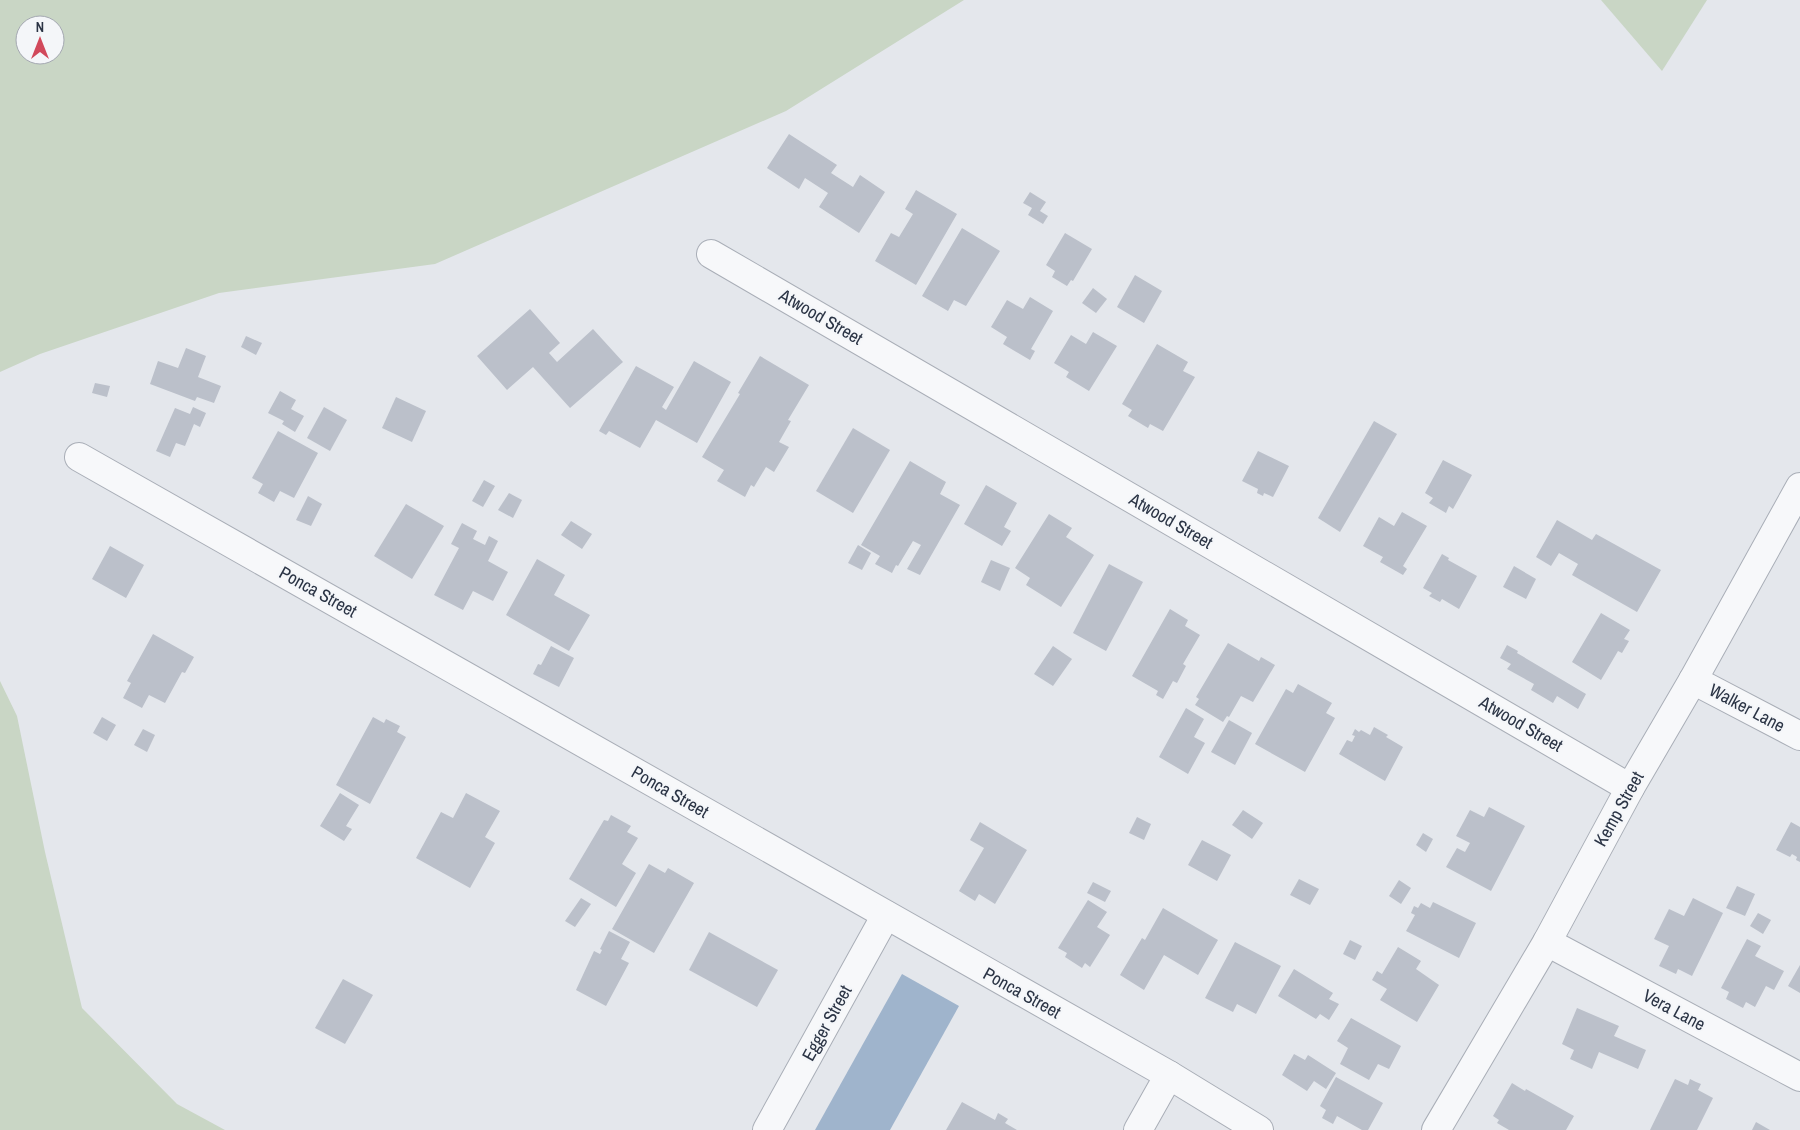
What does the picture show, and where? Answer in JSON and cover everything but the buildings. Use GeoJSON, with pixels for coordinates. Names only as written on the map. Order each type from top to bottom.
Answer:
{"type":"FeatureCollection","features":[{"type":"Feature","properties":{"kind":"street","name":"Atwood Street"},"geometry":{"type":"LineString","coordinates":[[711,254],[1630,788]]}},
{"type":"Feature","properties":{"kind":"street","name":"Ponca Street"},"geometry":{"type":"LineString","coordinates":[[79,457],[1169,1075],[1260,1130]]}},
{"type":"Feature","properties":{"kind":"street","name":"Kemp Street"},"geometry":{"type":"LineString","coordinates":[[1436,1130],[1547,942],[1630,788],[1693,680],[1800,487]]}},
{"type":"Feature","properties":{"kind":"street","name":"Walker Lane"},"geometry":{"type":"LineString","coordinates":[[1693,680],[1800,736]]}},
{"type":"Feature","properties":{"kind":"street","name":"Egger Street"},"geometry":{"type":"LineString","coordinates":[[767,1130],[886,915]]}},
{"type":"Feature","properties":{"kind":"street","name":"Vera Lane"},"geometry":{"type":"LineString","coordinates":[[1547,942],[1800,1078]]}},
{"type":"Feature","properties":{"kind":"street"},"geometry":{"type":"LineString","coordinates":[[1138,1130],[1169,1075]]}},
{"type":"Feature","properties":{"kind":"green space"},"geometry":{"type":"Polygon","coordinates":[[[0,0],[964,0],[786,111],[435,264],[219,293],[40,354],[0,372],[0,0]]]}},
{"type":"Feature","properties":{"kind":"green space"},"geometry":{"type":"Polygon","coordinates":[[[1601,0],[1707,0],[1662,71],[1601,0]]]}},
{"type":"Feature","properties":{"kind":"green space"},"geometry":{"type":"Polygon","coordinates":[[[0,681],[17,716],[45,852],[82,1008],[177,1104],[225,1130],[0,1130],[0,681]]]}},
{"type":"Feature","properties":{"kind":"water"},"geometry":{"type":"Polygon","coordinates":[[[902,974],[959,1006],[890,1130],[815,1130],[902,974]]]}}]}
